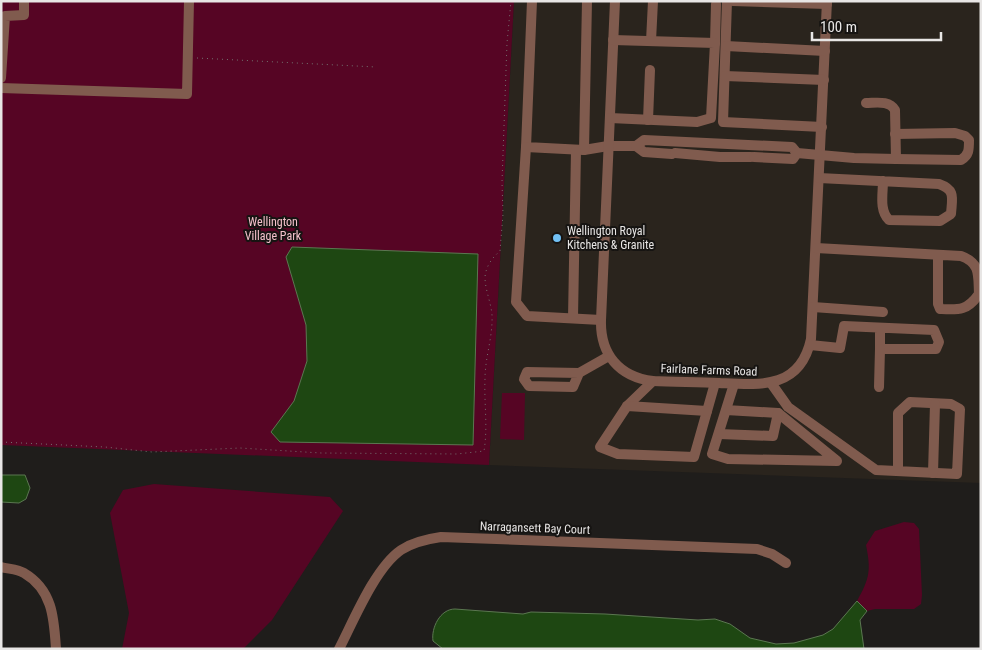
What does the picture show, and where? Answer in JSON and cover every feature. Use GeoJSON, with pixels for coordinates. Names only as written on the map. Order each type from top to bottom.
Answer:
{"type":"FeatureCollection","features":[{"type":"Feature","properties":{"kind":"street"},"geometry":{"type":"LineString","coordinates":[[1,78],[5,16],[24,15],[24,1]]}},
{"type":"Feature","properties":{"kind":"street"},"geometry":{"type":"LineString","coordinates":[[1,88],[187,94],[189,1]]}},
{"type":"Feature","properties":{"kind":"street"},"geometry":{"type":"LineString","coordinates":[[532,1],[526,146],[516,302],[527,316],[601,320]]}},
{"type":"Feature","properties":{"kind":"street"},"geometry":{"type":"LineString","coordinates":[[573,318],[587,1]]}},
{"type":"Feature","properties":{"kind":"street","name":"Fairlane Farms Road"},"geometry":{"type":"LineString","coordinates":[[615,1],[601,320],[602,338],[609,356],[618,366],[628,374],[640,379],[734,384],[771,383],[783,378],[794,370],[805,357],[810,345],[827,3]]}},
{"type":"Feature","properties":{"kind":"street"},"geometry":{"type":"LineString","coordinates":[[651,41],[653,1]]}},
{"type":"Feature","properties":{"kind":"street"},"geometry":{"type":"LineString","coordinates":[[728,1],[723,122],[822,127]]}},
{"type":"Feature","properties":{"kind":"street"},"geometry":{"type":"LineString","coordinates":[[733,1],[827,3]]}},
{"type":"Feature","properties":{"kind":"street"},"geometry":{"type":"LineString","coordinates":[[610,118],[698,122],[711,118],[716,4]]}},
{"type":"Feature","properties":{"kind":"street"},"geometry":{"type":"LineString","coordinates":[[613,40],[715,43]]}},
{"type":"Feature","properties":{"kind":"street"},"geometry":{"type":"LineString","coordinates":[[726,46],[825,51]]}},
{"type":"Feature","properties":{"kind":"street"},"geometry":{"type":"LineString","coordinates":[[648,120],[650,70]]}},
{"type":"Feature","properties":{"kind":"street"},"geometry":{"type":"LineString","coordinates":[[725,76],[824,80]]}},
{"type":"Feature","properties":{"kind":"street"},"geometry":{"type":"LineString","coordinates":[[866,103],[887,103],[893,106],[896,159]]}},
{"type":"Feature","properties":{"kind":"street"},"geometry":{"type":"LineString","coordinates":[[796,153],[854,158],[961,160],[969,150],[968,140],[965,136],[956,133],[895,134]]}},
{"type":"Feature","properties":{"kind":"street"},"geometry":{"type":"LineString","coordinates":[[526,146],[580,150],[608,146],[636,146],[644,140],[792,147],[796,153]]}},
{"type":"Feature","properties":{"kind":"street"},"geometry":{"type":"LineString","coordinates":[[636,146],[644,152],[720,157],[792,158],[796,153]]}},
{"type":"Feature","properties":{"kind":"street"},"geometry":{"type":"LineString","coordinates":[[819,178],[883,181],[939,184],[948,187],[953,194],[951,214],[940,221],[889,220],[885,216],[882,204],[883,181]]}},
{"type":"Feature","properties":{"kind":"street"},"geometry":{"type":"LineString","coordinates":[[816,248],[961,256],[968,259],[978,272],[979,294],[968,307],[957,310],[940,309],[938,304],[938,255]]}},
{"type":"Feature","properties":{"kind":"street"},"geometry":{"type":"LineString","coordinates":[[813,307],[883,312]]}},
{"type":"Feature","properties":{"kind":"street"},"geometry":{"type":"LineString","coordinates":[[810,345],[840,348],[844,326],[934,330],[939,342],[936,349],[880,349]]}},
{"type":"Feature","properties":{"kind":"street"},"geometry":{"type":"LineString","coordinates":[[879,387],[880,328]]}},
{"type":"Feature","properties":{"kind":"street"},"geometry":{"type":"LineString","coordinates":[[579,373],[573,387],[529,386],[524,378],[527,372],[579,373],[609,356]]}},
{"type":"Feature","properties":{"kind":"street"},"geometry":{"type":"LineString","coordinates":[[653,381],[627,406],[600,447],[618,454],[694,457],[715,383]]}},
{"type":"Feature","properties":{"kind":"street"},"geometry":{"type":"LineString","coordinates":[[771,383],[788,407],[876,470],[957,474],[960,409],[951,404],[910,402],[898,414],[898,471]]}},
{"type":"Feature","properties":{"kind":"street"},"geometry":{"type":"LineString","coordinates":[[726,410],[778,413],[837,461],[728,459],[712,454],[734,384]]}},
{"type":"Feature","properties":{"kind":"street"},"geometry":{"type":"LineString","coordinates":[[933,473],[936,404]]}},
{"type":"Feature","properties":{"kind":"street"},"geometry":{"type":"LineString","coordinates":[[627,406],[707,411]]}},
{"type":"Feature","properties":{"kind":"street"},"geometry":{"type":"LineString","coordinates":[[718,434],[773,436],[778,413]]}},
{"type":"Feature","properties":{"kind":"street","name":"Narragansett Bay Court"},"geometry":{"type":"LineString","coordinates":[[339,649],[384,564],[402,549],[426,539],[441,537],[757,549],[772,554],[786,563]]}},
{"type":"Feature","properties":{"kind":"street"},"geometry":{"type":"LineString","coordinates":[[1,567],[23,572],[39,585],[54,615],[56,649]]}},
{"type":"Feature","properties":{"kind":"path"},"geometry":{"type":"LineString","coordinates":[[1,442],[105,447],[152,452],[240,448],[279,452],[330,453],[457,454],[484,452],[486,434],[484,409],[485,376],[492,334],[492,313],[485,276],[491,258],[500,251],[504,214],[502,182],[511,1]]}},
{"type":"Feature","properties":{"kind":"path"},"geometry":{"type":"LineString","coordinates":[[188,58],[376,67]]}},
{"type":"Feature","properties":{"kind":"shaded area"},"geometry":{"type":"Polygon","coordinates":[[[514,1],[981,1],[981,483],[489,465],[514,1]]]}},
{"type":"Feature","properties":{"kind":"shaded area"},"geometry":{"type":"Polygon","coordinates":[[[292,247],[478,254],[473,445],[280,442],[271,432],[294,401],[307,361],[306,325],[286,257],[292,247]]]}},
{"type":"Feature","properties":{"kind":"shaded area"},"geometry":{"type":"Polygon","coordinates":[[[1,475],[25,475],[30,488],[26,499],[19,503],[1,502],[1,475]]]}},
{"type":"Feature","properties":{"kind":"shaded area"},"geometry":{"type":"Polygon","coordinates":[[[857,601],[867,611],[860,620],[864,649],[443,649],[433,641],[433,631],[438,620],[445,612],[455,609],[523,614],[531,612],[605,614],[698,620],[715,619],[730,624],[750,638],[776,644],[794,643],[823,635],[833,629],[857,601]]]}},
{"type":"Feature","properties":{"kind":"green space","name":"Wellington Village Park"},"geometry":{"type":"Polygon","coordinates":[[[1,1],[514,1],[489,465],[1,445],[1,1]]]}},
{"type":"Feature","properties":{"kind":"green space"},"geometry":{"type":"Polygon","coordinates":[[[502,393],[525,393],[524,440],[500,439],[502,393]]]}},
{"type":"Feature","properties":{"kind":"green space"},"geometry":{"type":"Polygon","coordinates":[[[154,484],[330,497],[343,511],[272,620],[243,649],[122,649],[129,613],[110,513],[123,490],[154,484]]]}},
{"type":"Feature","properties":{"kind":"green space"},"geometry":{"type":"Polygon","coordinates":[[[904,522],[914,523],[919,529],[921,604],[914,609],[875,609],[867,611],[857,601],[865,586],[869,568],[866,545],[875,531],[904,522]]]}},
{"type":"Feature","properties":{"kind":"place","name":"Wellington Royal Kitchens & Granite"},"geometry":{"type":"Point","coordinates":[557,238]}}]}
